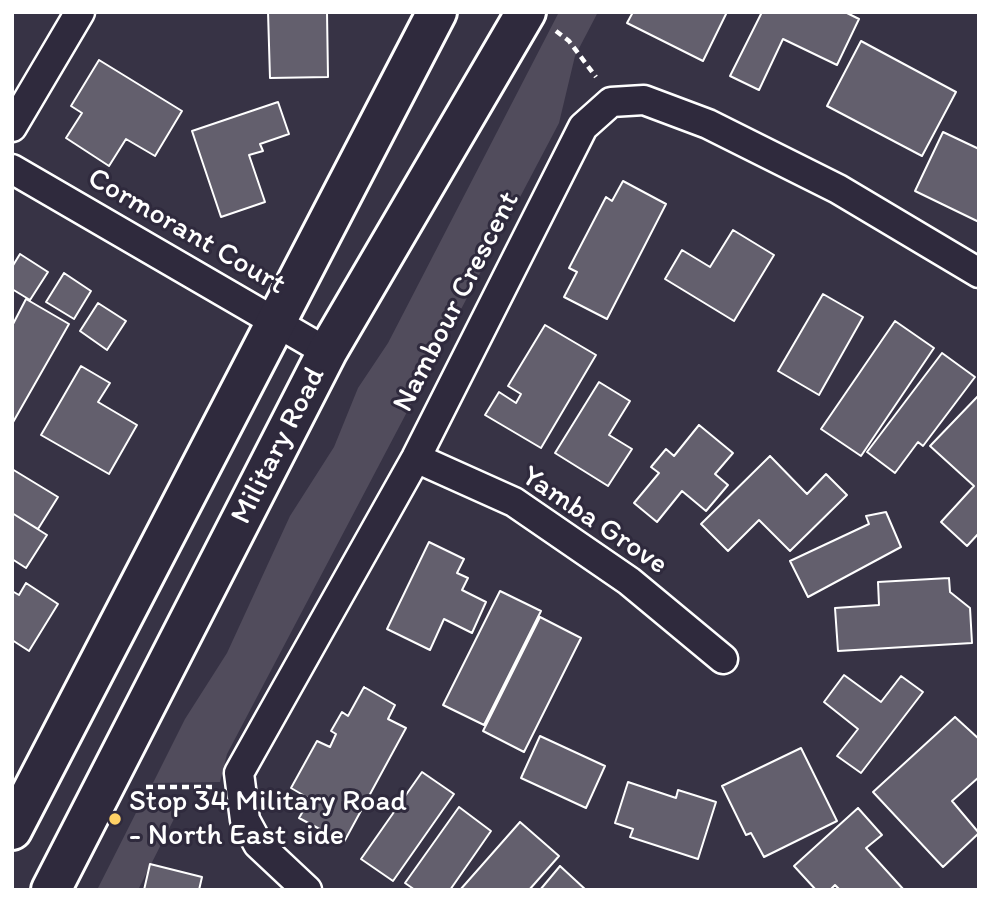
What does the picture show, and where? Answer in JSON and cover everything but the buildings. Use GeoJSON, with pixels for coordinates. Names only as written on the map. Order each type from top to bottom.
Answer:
{"type":"FeatureCollection","features":[{"type":"Feature","properties":{"kind":"main road","name":"Military Road"},"geometry":{"type":"LineString","coordinates":[[12,830],[437,12]]}},
{"type":"Feature","properties":{"kind":"main road","name":"Military Road"},"geometry":{"type":"LineString","coordinates":[[51,890],[327,352],[537,18]]}},
{"type":"Feature","properties":{"kind":"street"},"geometry":{"type":"LineString","coordinates":[[12,127],[80,12]]}},
{"type":"Feature","properties":{"kind":"street","name":"Nambour Crescent"},"geometry":{"type":"LineString","coordinates":[[307,890],[258,844],[246,820],[240,794],[239,773],[416,458],[583,127],[611,102],[644,100],[708,124],[838,189],[979,273]]}},
{"type":"Feature","properties":{"kind":"street","name":"Cormorant Court"},"geometry":{"type":"LineString","coordinates":[[12,170],[327,352]]}},
{"type":"Feature","properties":{"kind":"street","name":"Yamba Grove"},"geometry":{"type":"LineString","coordinates":[[416,458],[514,502],[629,581],[723,659]]}},
{"type":"Feature","properties":{"kind":"path"},"geometry":{"type":"LineString","coordinates":[[537,18],[569,40],[597,77]]}},
{"type":"Feature","properties":{"kind":"path"},"geometry":{"type":"LineString","coordinates":[[146,787],[218,787],[240,794]]}},
{"type":"Feature","properties":{"kind":"shaded area"},"geometry":{"type":"Polygon","coordinates":[[[559,12],[598,12],[575,56],[559,123],[227,754],[220,782],[153,783],[185,719],[227,653],[290,516],[334,447],[358,388],[388,343],[559,12]]]}},
{"type":"Feature","properties":{"kind":"shaded area"},"geometry":{"type":"Polygon","coordinates":[[[147,791],[179,809],[138,890],[97,890],[147,791]]]}},
{"type":"Feature","properties":{"kind":"place","name":"Stop 34 Military Road - North East side"},"geometry":{"type":"Point","coordinates":[115,819]}}]}
